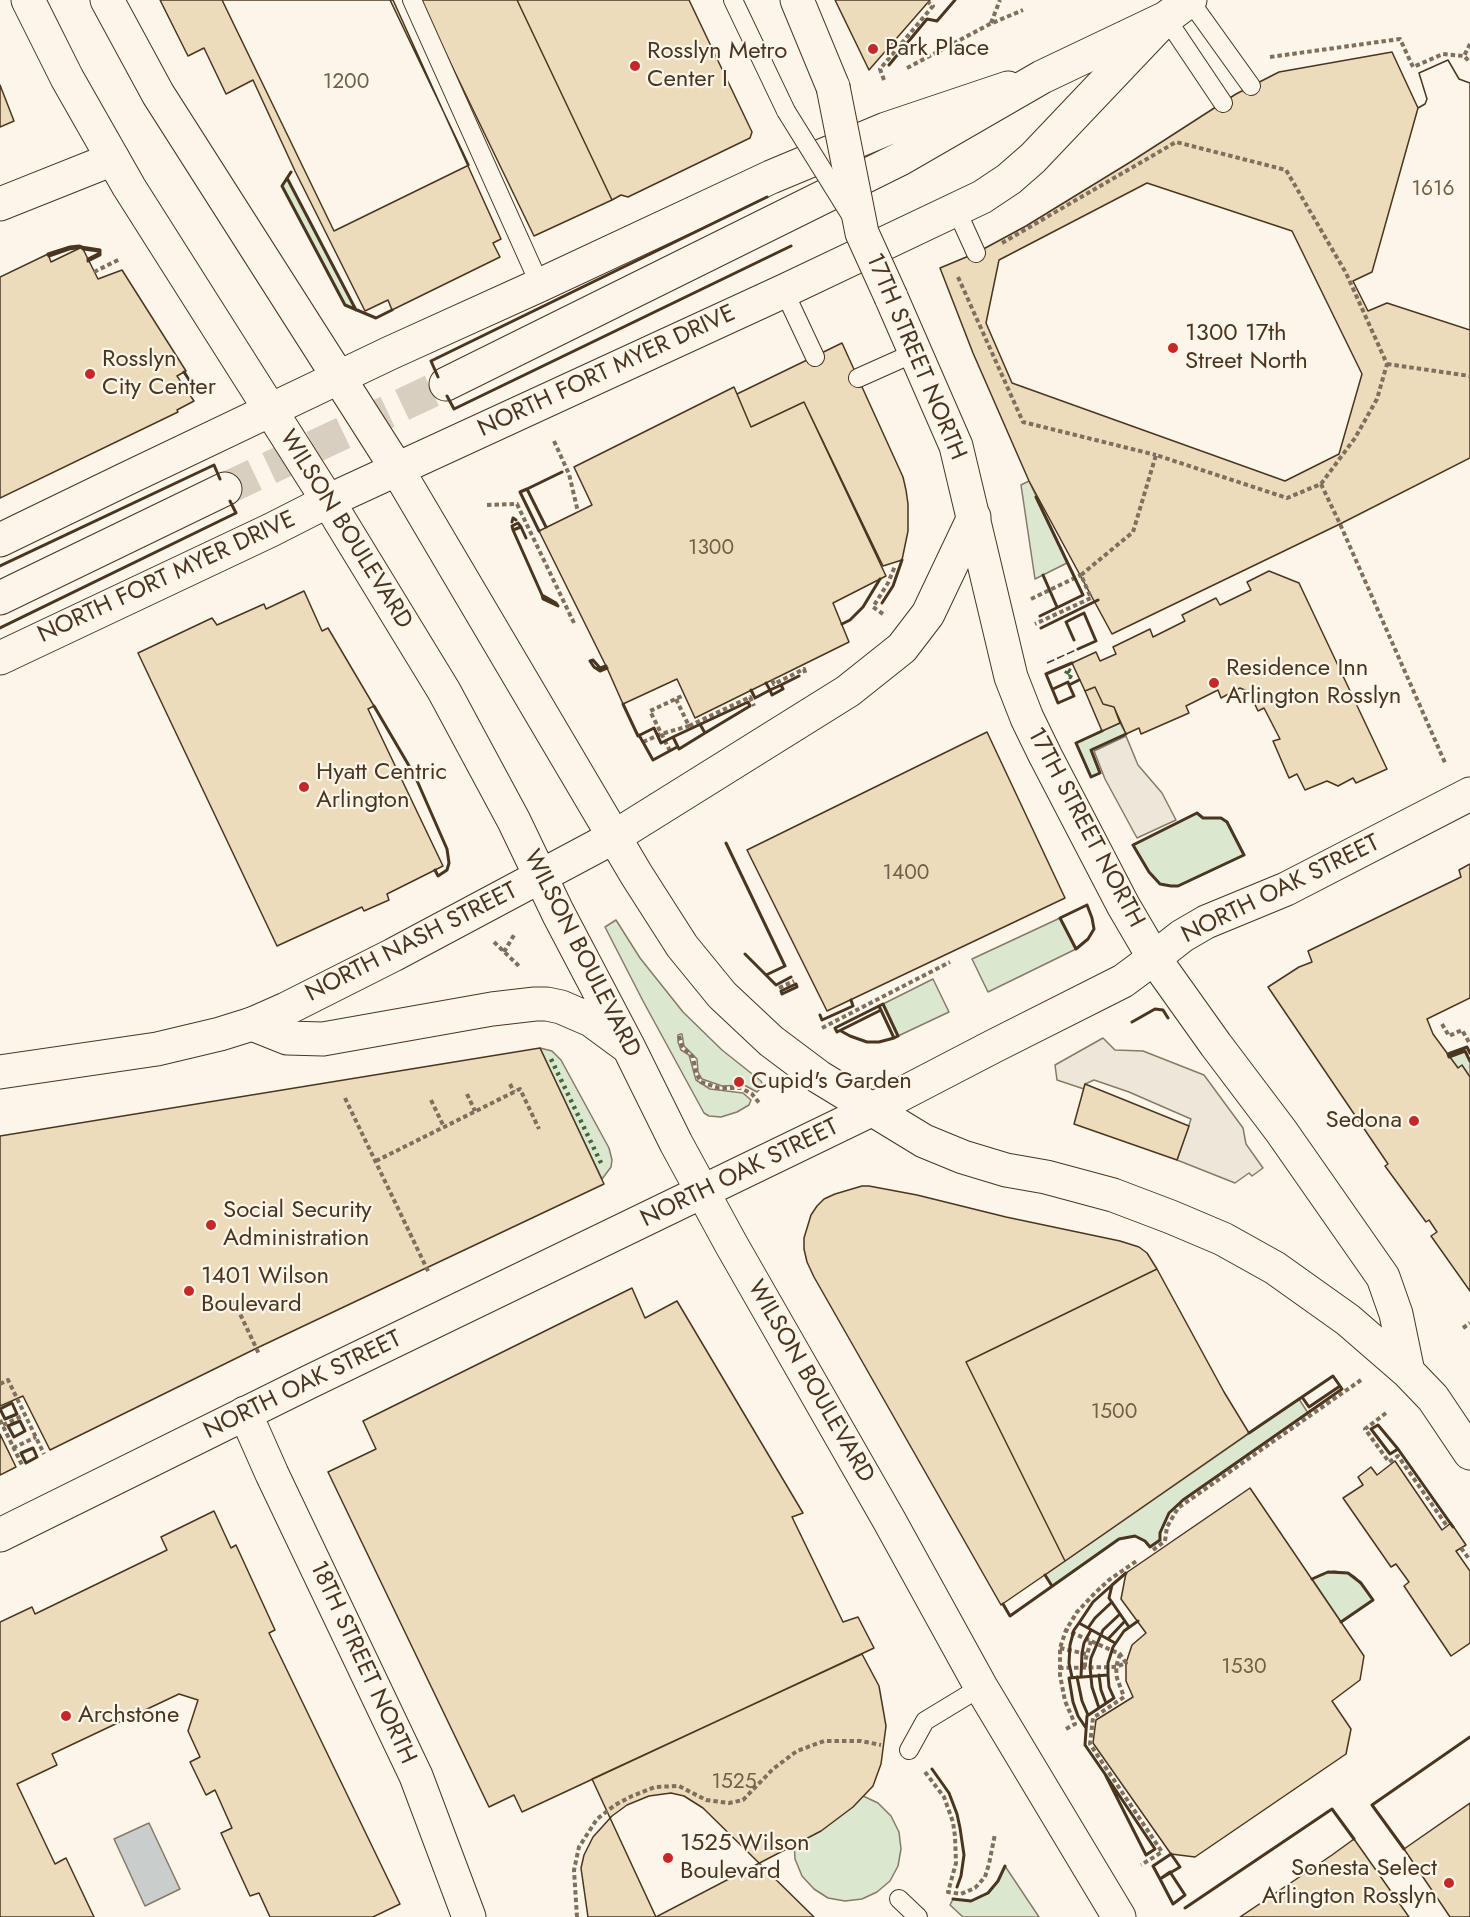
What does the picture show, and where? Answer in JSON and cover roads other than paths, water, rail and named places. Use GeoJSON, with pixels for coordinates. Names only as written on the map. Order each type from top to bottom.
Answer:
{"type":"FeatureCollection","features":[{"type":"Feature","properties":{"kind":"main road","name":"WILSON BOULEVARD"},"geometry":{"type":"LineString","coordinates":[[28,0],[67,78],[146,214],[328,501],[444,691],[514,821],[558,913],[676,1143],[981,1687],[1119,1917]]}},
{"type":"Feature","properties":{"kind":"main road"},"geometry":{"type":"LineString","coordinates":[[107,0],[142,66],[181,130],[397,469],[614,837],[682,946],[723,994],[759,1030],[819,1077],[924,1141],[963,1157],[1006,1170],[1046,1177],[1113,1195],[1223,1239],[1275,1268],[1320,1299],[1408,1372],[1433,1398],[1470,1453]]}},
{"type":"Feature","properties":{"kind":"main road","name":"17TH STREET NORTH"},"geometry":{"type":"LineString","coordinates":[[797,0],[833,87],[862,233],[952,434],[1016,691],[1036,737],[1122,905],[1154,958],[1216,1046],[1281,1131],[1383,1278],[1396,1314],[1408,1372]]}},
{"type":"Feature","properties":{"kind":"main road"},"geometry":{"type":"LineString","coordinates":[[446,384],[900,159],[1042,77],[1182,6]]}},
{"type":"Feature","properties":{"kind":"main road","name":"NORTH FORT MYER DRIVE"},"geometry":{"type":"LineString","coordinates":[[0,658],[272,530],[328,501],[982,197],[1009,179],[1033,158],[1182,6]]}},
{"type":"Feature","properties":{"kind":"main road"},"geometry":{"type":"LineString","coordinates":[[0,540],[339,378],[771,177],[886,129],[1042,77]]}},
{"type":"Feature","properties":{"kind":"main road"},"geometry":{"type":"LineString","coordinates":[[0,204],[113,159]]}},
{"type":"Feature","properties":{"kind":"main road"},"geometry":{"type":"LineString","coordinates":[[0,598],[225,489]]}},
{"type":"Feature","properties":{"kind":"main road","name":"NORTH NASH STREET"},"geometry":{"type":"LineString","coordinates":[[0,1072],[135,1053],[180,1044],[252,1024],[393,955],[614,837],[848,691],[902,648],[928,614],[974,517]]}},
{"type":"Feature","properties":{"kind":"main road","name":"NORTH OAK STREET"},"geometry":{"type":"LineString","coordinates":[[0,1535],[246,1413],[872,1110],[1123,981],[1182,936],[1206,922],[1286,889],[1470,794]]}},
{"type":"Feature","properties":{"kind":"main road"},"geometry":{"type":"LineString","coordinates":[[252,1024],[287,1038],[322,1039],[492,1009],[547,1004],[561,1007],[591,1020],[630,1050]]}},
{"type":"Feature","properties":{"kind":"main road","name":"18TH STREET NORTH"},"geometry":{"type":"LineString","coordinates":[[246,1413],[272,1474],[416,1776],[469,1917]]}},
{"type":"Feature","properties":{"kind":"lane"},"geometry":{"type":"LineString","coordinates":[[412,0],[540,285]]}},
{"type":"Feature","properties":{"kind":"lane"},"geometry":{"type":"LineString","coordinates":[[733,0],[786,111],[862,233]]}},
{"type":"Feature","properties":{"kind":"lane"},"geometry":{"type":"LineString","coordinates":[[1182,6],[1251,86]]}},
{"type":"Feature","properties":{"kind":"lane"},"geometry":{"type":"LineString","coordinates":[[1182,6],[1223,102]]}},
{"type":"Feature","properties":{"kind":"lane"},"geometry":{"type":"LineString","coordinates":[[956,208],[975,253]]}},
{"type":"Feature","properties":{"kind":"lane"},"geometry":{"type":"LineString","coordinates":[[784,291],[815,357]]}},
{"type":"Feature","properties":{"kind":"lane"},"geometry":{"type":"LineString","coordinates":[[858,378],[915,352]]}},
{"type":"Feature","properties":{"kind":"lane"},"geometry":{"type":"LineString","coordinates":[[909,1750],[925,1721],[981,1687]]}},
{"type":"Feature","properties":{"kind":"lane"},"geometry":{"type":"LineString","coordinates":[[899,1899],[918,1917]]}},
{"type":"Feature","properties":{"kind":"tunnel"},"geometry":{"type":"LineString","coordinates":[[225,489],[446,384]]}},
{"type":"Feature","properties":{"kind":"place","name":"Park Place"},"geometry":{"type":"Point","coordinates":[873,49]}},
{"type":"Feature","properties":{"kind":"place","name":"Rosslyn Metro Center I"},"geometry":{"type":"Point","coordinates":[635,66]}},
{"type":"Feature","properties":{"kind":"place","name":"1300 17th Street North"},"geometry":{"type":"Point","coordinates":[1173,348]}},
{"type":"Feature","properties":{"kind":"place","name":"Rosslyn City Center"},"geometry":{"type":"Point","coordinates":[90,374]}},
{"type":"Feature","properties":{"kind":"place","name":"Residence Inn Arlington Rosslyn"},"geometry":{"type":"Point","coordinates":[1214,683]}},
{"type":"Feature","properties":{"kind":"place","name":"Hyatt Centric Arlington"},"geometry":{"type":"Point","coordinates":[304,787]}},
{"type":"Feature","properties":{"kind":"place","name":"Cupid's Garden"},"geometry":{"type":"Point","coordinates":[739,1082]}},
{"type":"Feature","properties":{"kind":"place","name":"Sedona"},"geometry":{"type":"Point","coordinates":[1414,1121]}},
{"type":"Feature","properties":{"kind":"place","name":"Social Security Administration"},"geometry":{"type":"Point","coordinates":[211,1225]}},
{"type":"Feature","properties":{"kind":"place","name":"1401 Wilson Boulevard"},"geometry":{"type":"Point","coordinates":[189,1291]}},
{"type":"Feature","properties":{"kind":"place","name":"Archstone"},"geometry":{"type":"Point","coordinates":[66,1716]}},
{"type":"Feature","properties":{"kind":"place","name":"1525 Wilson Boulevard"},"geometry":{"type":"Point","coordinates":[668,1858]}},
{"type":"Feature","properties":{"kind":"place","name":"Sonesta Select Arlington Rosslyn"},"geometry":{"type":"Point","coordinates":[1449,1883]}}]}
